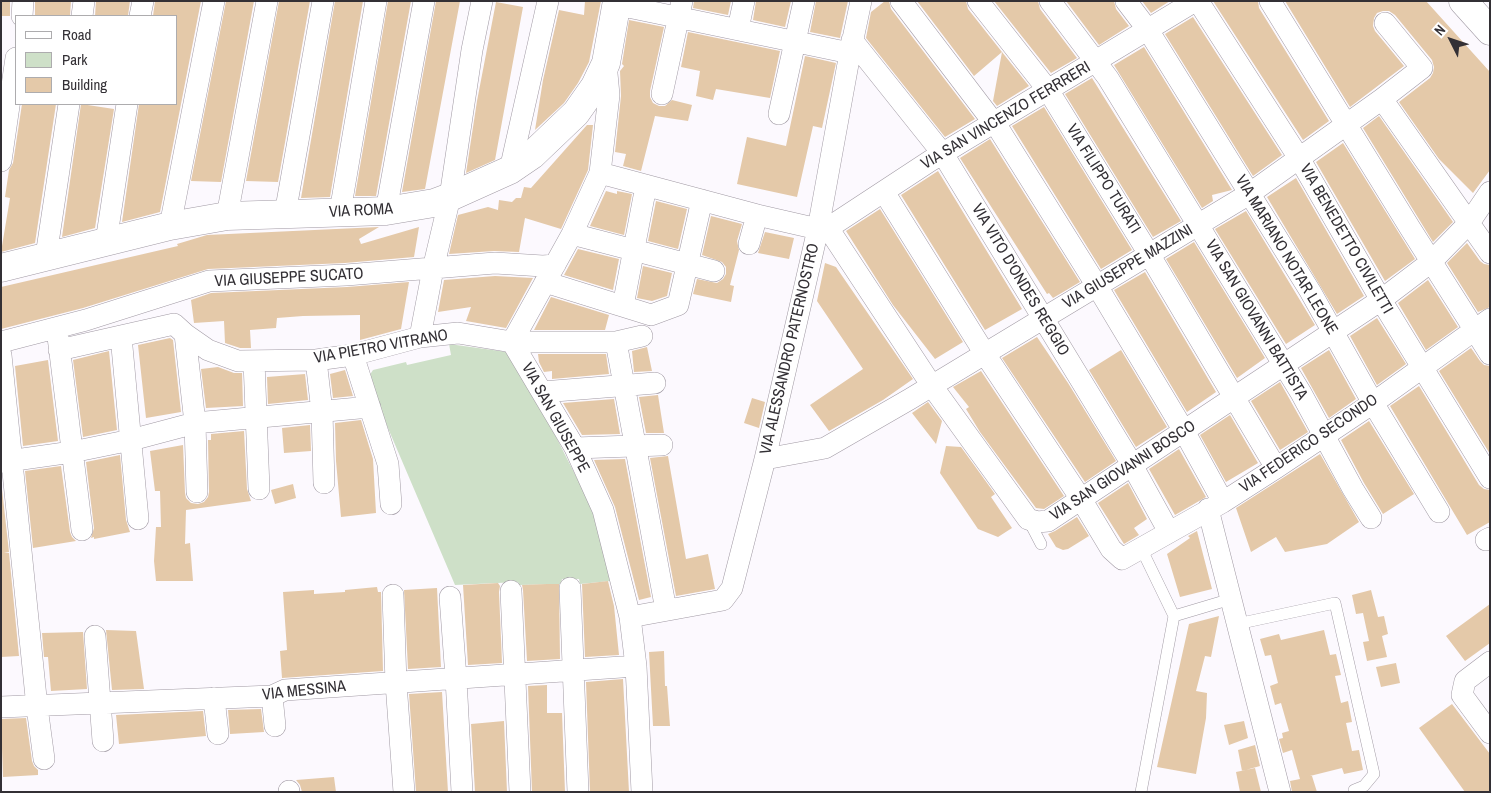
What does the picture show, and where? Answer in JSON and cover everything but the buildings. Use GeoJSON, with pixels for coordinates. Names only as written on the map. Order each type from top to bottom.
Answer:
{"type":"FeatureCollection","features":[{"type":"Feature","properties":{"kind":"street"},"geometry":{"type":"LineString","coordinates":[[22,15],[24,1]]}},
{"type":"Feature","properties":{"kind":"street"},"geometry":{"type":"LineString","coordinates":[[82,15],[84,1]]}},
{"type":"Feature","properties":{"kind":"street"},"geometry":{"type":"LineString","coordinates":[[140,15],[143,1]]}},
{"type":"Feature","properties":{"kind":"street"},"geometry":{"type":"LineString","coordinates":[[170,226],[214,1]]}},
{"type":"Feature","properties":{"kind":"street"},"geometry":{"type":"LineString","coordinates":[[227,216],[267,1]]}},
{"type":"Feature","properties":{"kind":"street"},"geometry":{"type":"LineString","coordinates":[[285,214],[323,1]]}},
{"type":"Feature","properties":{"kind":"street"},"geometry":{"type":"LineString","coordinates":[[340,212],[376,1]]}},
{"type":"Feature","properties":{"kind":"street"},"geometry":{"type":"LineString","coordinates":[[386,211],[424,1]]}},
{"type":"Feature","properties":{"kind":"street"},"geometry":{"type":"LineString","coordinates":[[420,337],[433,268],[450,197],[472,50],[482,1]]}},
{"type":"Feature","properties":{"kind":"street"},"geometry":{"type":"LineString","coordinates":[[510,170],[548,1]]}},
{"type":"Feature","properties":{"kind":"street"},"geometry":{"type":"LineString","coordinates":[[738,29],[744,1]]}},
{"type":"Feature","properties":{"kind":"street"},"geometry":{"type":"LineString","coordinates":[[779,114],[804,1]]}},
{"type":"Feature","properties":{"kind":"street","name":"VIA ALESSANDRO PATERNOSTRO"},"geometry":{"type":"LineString","coordinates":[[630,616],[723,600],[732,588],[823,229],[851,47],[861,1]]}},
{"type":"Feature","properties":{"kind":"street"},"geometry":{"type":"LineString","coordinates":[[901,1],[994,123],[1097,286],[1184,432],[1216,505],[1231,599],[1280,792]]}},
{"type":"Feature","properties":{"kind":"street","name":"VIA FILIPPO TURATI"},"geometry":{"type":"LineString","coordinates":[[978,1],[1048,90],[1149,254],[1276,468]]}},
{"type":"Feature","properties":{"kind":"street","name":"VIA SAN GIOVANNI BATTISTA"},"geometry":{"type":"LineString","coordinates":[[1050,1],[1108,78],[1284,365],[1371,518]]}},
{"type":"Feature","properties":{"kind":"street","name":"VIA MARIANO NOTAR LEONE"},"geometry":{"type":"LineString","coordinates":[[1126,1],[1148,30],[1310,291],[1373,403],[1439,512]]}},
{"type":"Feature","properties":{"kind":"street","name":"VIA SAN VINCENZO FERRRERI"},"geometry":{"type":"LineString","coordinates":[[823,229],[943,154],[1197,1]]}},
{"type":"Feature","properties":{"kind":"street","name":"VIA BENEDETTO CIVILETTI"},"geometry":{"type":"LineString","coordinates":[[1197,1],[1299,158],[1381,300],[1490,478]]}},
{"type":"Feature","properties":{"kind":"street"},"geometry":{"type":"LineString","coordinates":[[1270,1],[1431,262],[1482,325],[1490,354]]}},
{"type":"Feature","properties":{"kind":"street"},"geometry":{"type":"LineString","coordinates":[[1463,1],[1490,31]]}},
{"type":"Feature","properties":{"kind":"street"},"geometry":{"type":"LineString","coordinates":[[617,5],[680,9],[738,29],[795,42],[851,47]]}},
{"type":"Feature","properties":{"kind":"street","name":"VIA ROMA"},"geometry":{"type":"LineString","coordinates":[[1,268],[170,226],[227,216],[386,211],[434,203],[450,197],[510,170],[532,155],[576,113],[595,86],[606,63],[617,5]]}},
{"type":"Feature","properties":{"kind":"street"},"geometry":{"type":"LineString","coordinates":[[662,94],[680,9]]}},
{"type":"Feature","properties":{"kind":"street","name":"VIA GIUSEPPE MAZZINI"},"geometry":{"type":"LineString","coordinates":[[765,459],[825,448],[932,386],[1249,194],[1382,99],[1422,68],[1385,23]]}},
{"type":"Feature","properties":{"kind":"street","name":"VIA VITO D'ONDES REGGIO"},"geometry":{"type":"LineString","coordinates":[[851,47],[943,154],[1044,318],[1170,532]]}},
{"type":"Feature","properties":{"kind":"street"},"geometry":{"type":"LineString","coordinates":[[1,161],[10,83],[15,62]]}},
{"type":"Feature","properties":{"kind":"street"},"geometry":{"type":"LineString","coordinates":[[512,342],[572,234],[600,173],[610,95],[606,63]]}},
{"type":"Feature","properties":{"kind":"street"},"geometry":{"type":"LineString","coordinates":[[1382,99],[1490,253]]}},
{"type":"Feature","properties":{"kind":"street"},"geometry":{"type":"LineString","coordinates":[[46,256],[68,105]]}},
{"type":"Feature","properties":{"kind":"street"},"geometry":{"type":"LineString","coordinates":[[106,242],[127,105]]}},
{"type":"Feature","properties":{"kind":"street"},"geometry":{"type":"LineString","coordinates":[[600,173],[758,215],[823,229]]}},
{"type":"Feature","properties":{"kind":"street"},"geometry":{"type":"LineString","coordinates":[[623,306],[646,186]]}},
{"type":"Feature","properties":{"kind":"street"},"geometry":{"type":"LineString","coordinates":[[884,192],[985,354],[1081,499]]}},
{"type":"Feature","properties":{"kind":"street","name":"VIA SAN GIOVANNI BOSCO"},"geometry":{"type":"LineString","coordinates":[[823,229],[932,386],[1028,519],[1037,522],[1048,521],[1381,300],[1431,262],[1469,223],[1490,192]]}},
{"type":"Feature","properties":{"kind":"street"},"geometry":{"type":"LineString","coordinates":[[688,264],[702,200]]}},
{"type":"Feature","properties":{"kind":"street"},"geometry":{"type":"LineString","coordinates":[[749,244],[758,215]]}},
{"type":"Feature","properties":{"kind":"street"},"geometry":{"type":"LineString","coordinates":[[572,234],[714,271]]}},
{"type":"Feature","properties":{"kind":"street","name":"VIA GIUSEPPE SUCATO"},"geometry":{"type":"LineString","coordinates":[[1,342],[209,281],[346,275],[495,264],[543,266],[550,274],[623,306],[651,315],[678,305],[688,264]]}},
{"type":"Feature","properties":{"kind":"street","name":"VIA FEDERICO SECONDO"},"geometry":{"type":"LineString","coordinates":[[1081,499],[1111,549],[1122,559],[1276,468],[1373,403],[1482,325]]}},
{"type":"Feature","properties":{"kind":"street"},"geometry":{"type":"LineString","coordinates":[[57,327],[82,530]]}},
{"type":"Feature","properties":{"kind":"street"},"geometry":{"type":"LineString","coordinates":[[59,350],[121,336],[180,330],[195,423],[197,492]]}},
{"type":"Feature","properties":{"kind":"street","name":"VIA PIETRO VITRANO"},"geometry":{"type":"LineString","coordinates":[[180,330],[208,350],[238,361],[316,360],[353,355],[420,337],[458,333],[512,342],[616,342],[642,336]]}},
{"type":"Feature","properties":{"kind":"street"},"geometry":{"type":"LineString","coordinates":[[121,336],[138,519]]}},
{"type":"Feature","properties":{"kind":"street","name":"VIA SAN GIUSEPPE"},"geometry":{"type":"LineString","coordinates":[[512,342],[575,448],[603,510],[630,616],[636,666],[642,792]]}},
{"type":"Feature","properties":{"kind":"street"},"geometry":{"type":"LineString","coordinates":[[616,342],[666,610]]}},
{"type":"Feature","properties":{"kind":"street"},"geometry":{"type":"LineString","coordinates":[[1,355],[7,461],[44,759]]}},
{"type":"Feature","properties":{"kind":"street"},"geometry":{"type":"LineString","coordinates":[[353,355],[388,464],[391,504]]}},
{"type":"Feature","properties":{"kind":"street"},"geometry":{"type":"LineString","coordinates":[[316,360],[322,412],[324,483]]}},
{"type":"Feature","properties":{"kind":"street"},"geometry":{"type":"LineString","coordinates":[[254,361],[258,490]]}},
{"type":"Feature","properties":{"kind":"street"},"geometry":{"type":"LineString","coordinates":[[542,392],[655,383]]}},
{"type":"Feature","properties":{"kind":"street"},"geometry":{"type":"LineString","coordinates":[[7,461],[72,452],[131,440],[195,423],[370,407]]}},
{"type":"Feature","properties":{"kind":"street"},"geometry":{"type":"LineString","coordinates":[[575,448],[662,444]]}},
{"type":"Feature","properties":{"kind":"street"},"geometry":{"type":"LineString","coordinates":[[570,588],[578,792]]}},
{"type":"Feature","properties":{"kind":"street"},"geometry":{"type":"LineString","coordinates":[[511,591],[520,792]]}},
{"type":"Feature","properties":{"kind":"street"},"geometry":{"type":"LineString","coordinates":[[393,595],[396,682],[404,792]]}},
{"type":"Feature","properties":{"kind":"street"},"geometry":{"type":"LineString","coordinates":[[450,598],[462,792]]}},
{"type":"Feature","properties":{"kind":"street"},"geometry":{"type":"LineString","coordinates":[[96,636],[103,740]]}},
{"type":"Feature","properties":{"kind":"street"},"geometry":{"type":"LineString","coordinates":[[1490,662],[1465,681],[1462,695],[1490,733]]}},
{"type":"Feature","properties":{"kind":"street","name":"VIA MESSINA"},"geometry":{"type":"LineString","coordinates":[[1,707],[38,707],[272,696],[286,690],[636,666]]}},
{"type":"Feature","properties":{"kind":"street"},"geometry":{"type":"LineString","coordinates":[[272,696],[275,726]]}},
{"type":"Feature","properties":{"kind":"street"},"geometry":{"type":"LineString","coordinates":[[214,698],[218,734]]}},
{"type":"Feature","properties":{"kind":"lane"},"geometry":{"type":"LineString","coordinates":[[1028,519],[1041,544]]}},
{"type":"Feature","properties":{"kind":"lane"},"geometry":{"type":"LineString","coordinates":[[1141,548],[1174,616],[1141,792]]}},
{"type":"Feature","properties":{"kind":"lane"},"geometry":{"type":"LineString","coordinates":[[1174,616],[1231,599]]}},
{"type":"Feature","properties":{"kind":"lane"},"geometry":{"type":"LineString","coordinates":[[1237,624],[1335,603],[1374,774],[1364,786],[1354,790]]}},
{"type":"Feature","properties":{"kind":"green space"},"geometry":{"type":"Polygon","coordinates":[[[449,344],[507,352],[550,425],[590,504],[601,534],[610,581],[580,584],[579,579],[562,579],[561,584],[519,585],[518,582],[455,585],[367,379],[373,370],[406,362],[407,365],[451,355],[449,344]]]}}]}
